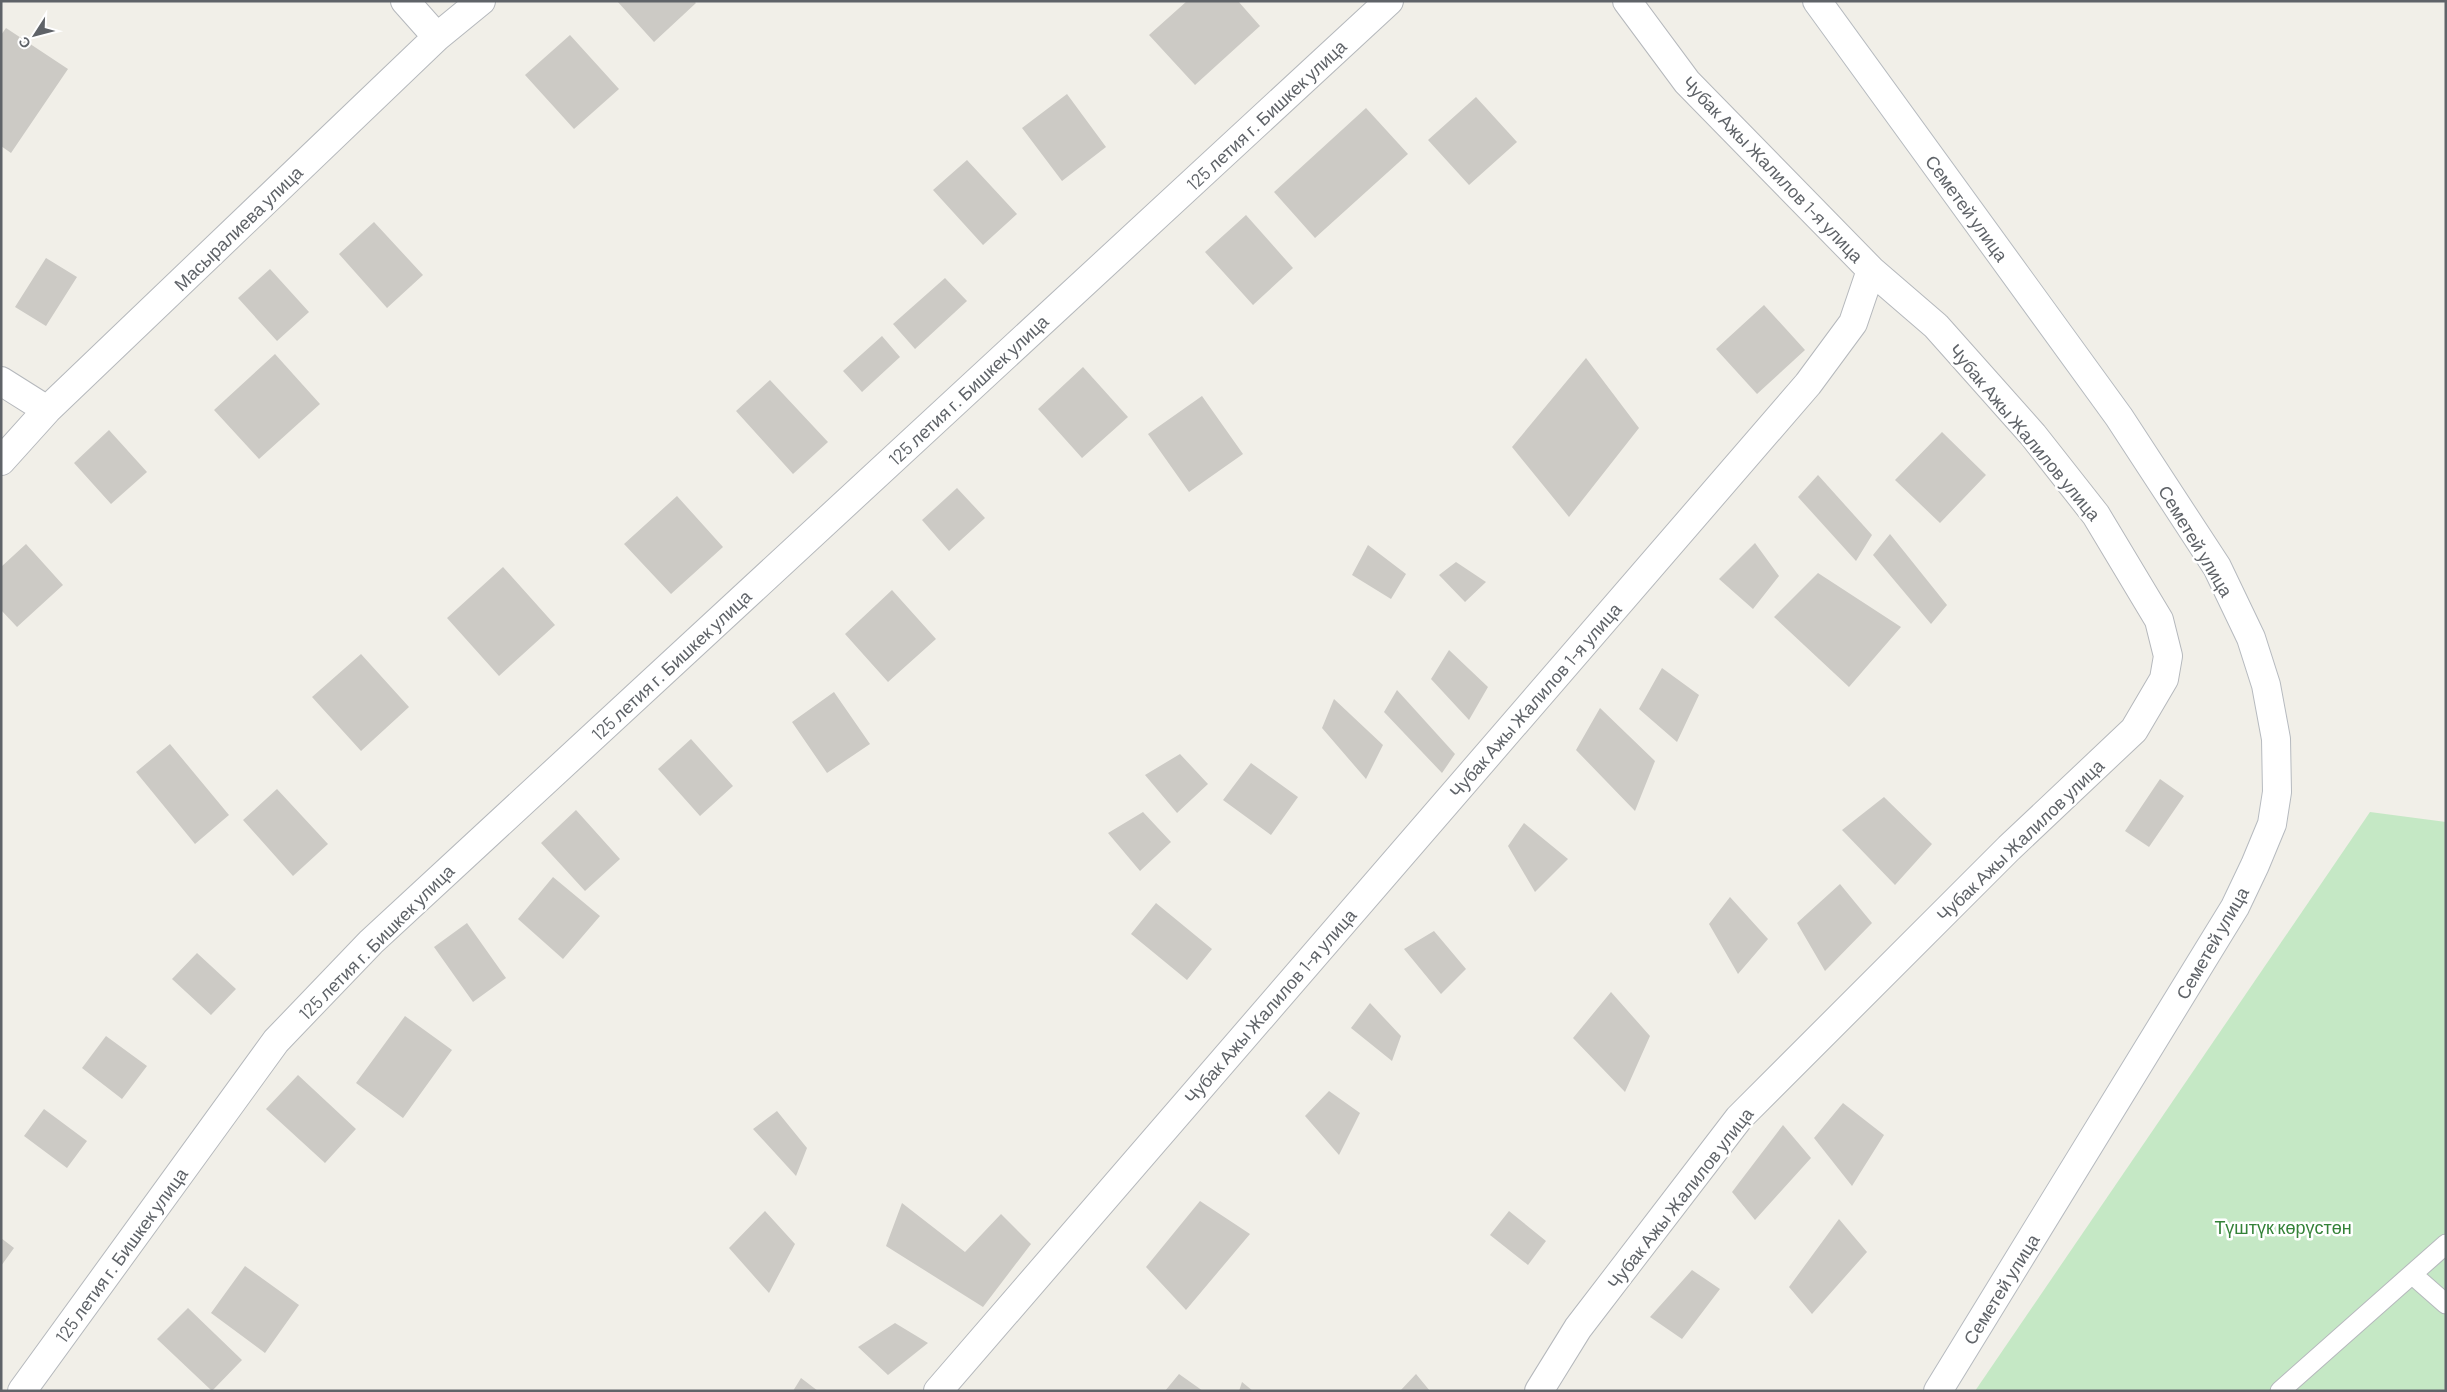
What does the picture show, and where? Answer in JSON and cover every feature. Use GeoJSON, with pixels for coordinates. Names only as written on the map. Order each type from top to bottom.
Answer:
{"type":"FeatureCollection","features":[{"type":"Feature","properties":{"kind":"street"},"geometry":{"type":"LineString","coordinates":[[405,1],[438,37]]}},
{"type":"Feature","properties":{"kind":"street","name":"Масыралиева улица"},"geometry":{"type":"LineString","coordinates":[[1,461],[47,410],[438,37],[481,1]]}},
{"type":"Feature","properties":{"kind":"street","name":"125 летия г. Бишкек улица"},"geometry":{"type":"LineString","coordinates":[[22,1391],[276,1041],[371,942],[1389,1]]}},
{"type":"Feature","properties":{"kind":"street","name":"Чубак Ажы Жалилов 1-я улица"},"geometry":{"type":"LineString","coordinates":[[938,1391],[1808,384],[1853,323],[1871,270],[1686,82],[1627,1]]}},
{"type":"Feature","properties":{"kind":"street","name":"Семетей улица"},"geometry":{"type":"LineString","coordinates":[[1817,1],[2119,417],[2216,567],[2251,638],[2266,685],[2276,739],[2277,792],[2272,824],[2256,865],[2235,906],[1938,1391]]}},
{"type":"Feature","properties":{"kind":"street","name":"Чубак Ажы Жалилов улица"},"geometry":{"type":"LineString","coordinates":[[1538,1391],[1578,1328],[1739,1118],[2009,848],[2134,730],[2164,680],[2168,656],[2159,620],[2096,515],[2033,435],[1936,326],[1871,270]]}},
{"type":"Feature","properties":{"kind":"street"},"geometry":{"type":"LineString","coordinates":[[1,381],[47,410]]}},
{"type":"Feature","properties":{"kind":"lane"},"geometry":{"type":"LineString","coordinates":[[2280,1391],[2446,1244]]}},
{"type":"Feature","properties":{"kind":"lane"},"geometry":{"type":"LineString","coordinates":[[2413,1274],[2446,1304]]}},
{"type":"Feature","properties":{"kind":"green space","name":"Түштүк көрүстөн"},"geometry":{"type":"Polygon","coordinates":[[[2370,812],[2446,822],[2446,1391],[1975,1391],[2370,812]]]}},
{"type":"Feature","properties":{"kind":"building"},"geometry":{"type":"Polygon","coordinates":[[[617,1],[694,1],[696,3],[654,42],[617,1]]]}},
{"type":"Feature","properties":{"kind":"building"},"geometry":{"type":"Polygon","coordinates":[[[1187,1],[1238,1],[1260,26],[1195,85],[1149,35],[1187,1]]]}},
{"type":"Feature","properties":{"kind":"building"},"geometry":{"type":"Polygon","coordinates":[[[6,28],[68,69],[11,153],[1,146],[1,35],[6,28]]]}},
{"type":"Feature","properties":{"kind":"building"},"geometry":{"type":"Polygon","coordinates":[[[570,35],[619,89],[574,129],[525,75],[570,35]]]}},
{"type":"Feature","properties":{"kind":"building"},"geometry":{"type":"Polygon","coordinates":[[[1067,94],[1106,147],[1062,181],[1022,128],[1067,94]]]}},
{"type":"Feature","properties":{"kind":"building"},"geometry":{"type":"Polygon","coordinates":[[[1476,97],[1517,142],[1469,185],[1428,140],[1476,97]]]}},
{"type":"Feature","properties":{"kind":"building"},"geometry":{"type":"Polygon","coordinates":[[[1366,108],[1408,154],[1315,238],[1274,192],[1366,108]]]}},
{"type":"Feature","properties":{"kind":"building"},"geometry":{"type":"Polygon","coordinates":[[[967,160],[1017,214],[983,245],[933,190],[967,160]]]}},
{"type":"Feature","properties":{"kind":"building"},"geometry":{"type":"Polygon","coordinates":[[[1246,215],[1293,268],[1253,305],[1205,252],[1246,215]]]}},
{"type":"Feature","properties":{"kind":"building"},"geometry":{"type":"Polygon","coordinates":[[[374,222],[423,275],[387,308],[339,254],[374,222]]]}},
{"type":"Feature","properties":{"kind":"building"},"geometry":{"type":"Polygon","coordinates":[[[46,258],[77,277],[46,326],[15,307],[46,258]]]}},
{"type":"Feature","properties":{"kind":"building"},"geometry":{"type":"Polygon","coordinates":[[[270,269],[309,312],[277,341],[238,298],[270,269]]]}},
{"type":"Feature","properties":{"kind":"building"},"geometry":{"type":"Polygon","coordinates":[[[945,278],[967,301],[915,349],[893,324],[945,278]]]}},
{"type":"Feature","properties":{"kind":"building"},"geometry":{"type":"Polygon","coordinates":[[[1764,305],[1805,350],[1757,394],[1716,349],[1764,305]]]}},
{"type":"Feature","properties":{"kind":"building"},"geometry":{"type":"Polygon","coordinates":[[[882,336],[900,357],[862,392],[843,371],[882,336]]]}},
{"type":"Feature","properties":{"kind":"building"},"geometry":{"type":"Polygon","coordinates":[[[275,354],[320,404],[259,459],[214,410],[275,354]]]}},
{"type":"Feature","properties":{"kind":"building"},"geometry":{"type":"Polygon","coordinates":[[[1586,358],[1639,428],[1569,517],[1512,447],[1586,358]]]}},
{"type":"Feature","properties":{"kind":"building"},"geometry":{"type":"Polygon","coordinates":[[[1083,367],[1128,417],[1082,458],[1038,409],[1083,367]]]}},
{"type":"Feature","properties":{"kind":"building"},"geometry":{"type":"Polygon","coordinates":[[[770,380],[828,442],[793,474],[736,411],[770,380]]]}},
{"type":"Feature","properties":{"kind":"building"},"geometry":{"type":"Polygon","coordinates":[[[1202,396],[1243,454],[1189,492],[1148,434],[1202,396]]]}},
{"type":"Feature","properties":{"kind":"building"},"geometry":{"type":"Polygon","coordinates":[[[109,430],[147,472],[111,504],[74,463],[109,430]]]}},
{"type":"Feature","properties":{"kind":"building"},"geometry":{"type":"Polygon","coordinates":[[[1942,432],[1986,475],[1940,523],[1895,480],[1942,432]]]}},
{"type":"Feature","properties":{"kind":"building"},"geometry":{"type":"Polygon","coordinates":[[[1818,475],[1872,535],[1856,561],[1798,497],[1818,475]]]}},
{"type":"Feature","properties":{"kind":"building"},"geometry":{"type":"Polygon","coordinates":[[[957,488],[985,518],[949,551],[922,520],[957,488]]]}},
{"type":"Feature","properties":{"kind":"building"},"geometry":{"type":"Polygon","coordinates":[[[677,496],[723,547],[671,594],[624,544],[677,496]]]}},
{"type":"Feature","properties":{"kind":"building"},"geometry":{"type":"Polygon","coordinates":[[[1890,534],[1947,605],[1931,624],[1873,555],[1890,534]]]}},
{"type":"Feature","properties":{"kind":"building"},"geometry":{"type":"Polygon","coordinates":[[[1755,543],[1779,576],[1753,609],[1719,579],[1755,543]]]}},
{"type":"Feature","properties":{"kind":"building"},"geometry":{"type":"Polygon","coordinates":[[[26,544],[63,585],[17,627],[1,610],[1,567],[26,544]]]}},
{"type":"Feature","properties":{"kind":"building"},"geometry":{"type":"Polygon","coordinates":[[[1368,545],[1406,574],[1391,599],[1352,575],[1368,545]]]}},
{"type":"Feature","properties":{"kind":"building"},"geometry":{"type":"Polygon","coordinates":[[[1456,562],[1486,582],[1465,602],[1439,575],[1456,562]]]}},
{"type":"Feature","properties":{"kind":"building"},"geometry":{"type":"Polygon","coordinates":[[[503,567],[555,625],[499,676],[447,618],[503,567]]]}},
{"type":"Feature","properties":{"kind":"building"},"geometry":{"type":"Polygon","coordinates":[[[1818,573],[1901,627],[1849,687],[1774,617],[1818,573]]]}},
{"type":"Feature","properties":{"kind":"building"},"geometry":{"type":"Polygon","coordinates":[[[892,590],[936,639],[888,682],[845,634],[892,590]]]}},
{"type":"Feature","properties":{"kind":"building"},"geometry":{"type":"Polygon","coordinates":[[[1449,650],[1488,687],[1469,720],[1431,679],[1449,650]]]}},
{"type":"Feature","properties":{"kind":"building"},"geometry":{"type":"Polygon","coordinates":[[[361,654],[409,707],[361,751],[312,697],[361,654]]]}},
{"type":"Feature","properties":{"kind":"building"},"geometry":{"type":"Polygon","coordinates":[[[1662,668],[1699,695],[1677,742],[1639,709],[1662,668]]]}},
{"type":"Feature","properties":{"kind":"building"},"geometry":{"type":"Polygon","coordinates":[[[1397,690],[1455,754],[1442,773],[1384,712],[1397,690]]]}},
{"type":"Feature","properties":{"kind":"building"},"geometry":{"type":"Polygon","coordinates":[[[834,692],[870,744],[827,773],[792,722],[834,692]]]}},
{"type":"Feature","properties":{"kind":"building"},"geometry":{"type":"Polygon","coordinates":[[[1334,699],[1383,745],[1366,779],[1322,728],[1334,699]]]}},
{"type":"Feature","properties":{"kind":"building"},"geometry":{"type":"Polygon","coordinates":[[[1600,708],[1655,761],[1635,811],[1576,750],[1600,708]]]}},
{"type":"Feature","properties":{"kind":"building"},"geometry":{"type":"Polygon","coordinates":[[[691,739],[733,786],[700,816],[658,769],[691,739]]]}},
{"type":"Feature","properties":{"kind":"building"},"geometry":{"type":"Polygon","coordinates":[[[170,744],[229,815],[195,844],[136,772],[170,744]]]}},
{"type":"Feature","properties":{"kind":"building"},"geometry":{"type":"Polygon","coordinates":[[[1180,754],[1208,784],[1177,813],[1145,775],[1180,754]]]}},
{"type":"Feature","properties":{"kind":"building"},"geometry":{"type":"Polygon","coordinates":[[[1251,763],[1298,797],[1271,835],[1223,800],[1251,763]]]}},
{"type":"Feature","properties":{"kind":"building"},"geometry":{"type":"Polygon","coordinates":[[[2160,779],[2184,796],[2149,847],[2125,831],[2160,779]]]}},
{"type":"Feature","properties":{"kind":"building"},"geometry":{"type":"Polygon","coordinates":[[[277,789],[328,844],[293,876],[243,820],[277,789]]]}},
{"type":"Feature","properties":{"kind":"building"},"geometry":{"type":"Polygon","coordinates":[[[1884,797],[1932,844],[1895,885],[1842,830],[1884,797]]]}},
{"type":"Feature","properties":{"kind":"building"},"geometry":{"type":"Polygon","coordinates":[[[576,810],[620,859],[585,891],[541,843],[576,810]]]}},
{"type":"Feature","properties":{"kind":"building"},"geometry":{"type":"Polygon","coordinates":[[[1143,812],[1171,842],[1140,871],[1108,833],[1143,812]]]}},
{"type":"Feature","properties":{"kind":"building"},"geometry":{"type":"Polygon","coordinates":[[[1524,823],[1568,859],[1535,892],[1508,846],[1524,823]]]}},
{"type":"Feature","properties":{"kind":"building"},"geometry":{"type":"Polygon","coordinates":[[[553,877],[600,916],[563,959],[518,919],[553,877]]]}},
{"type":"Feature","properties":{"kind":"building"},"geometry":{"type":"Polygon","coordinates":[[[1840,884],[1872,923],[1825,971],[1797,923],[1840,884]]]}},
{"type":"Feature","properties":{"kind":"building"},"geometry":{"type":"Polygon","coordinates":[[[1730,897],[1768,939],[1738,974],[1709,924],[1730,897]]]}},
{"type":"Feature","properties":{"kind":"building"},"geometry":{"type":"Polygon","coordinates":[[[1156,903],[1212,949],[1187,980],[1131,934],[1156,903]]]}},
{"type":"Feature","properties":{"kind":"building"},"geometry":{"type":"Polygon","coordinates":[[[467,923],[506,978],[473,1002],[434,947],[467,923]]]}},
{"type":"Feature","properties":{"kind":"building"},"geometry":{"type":"Polygon","coordinates":[[[1434,931],[1466,969],[1441,994],[1404,949],[1434,931]]]}},
{"type":"Feature","properties":{"kind":"building"},"geometry":{"type":"Polygon","coordinates":[[[197,953],[236,989],[211,1015],[172,979],[197,953]]]}},
{"type":"Feature","properties":{"kind":"building"},"geometry":{"type":"Polygon","coordinates":[[[1611,992],[1650,1036],[1625,1092],[1573,1038],[1611,992]]]}},
{"type":"Feature","properties":{"kind":"building"},"geometry":{"type":"Polygon","coordinates":[[[1370,1003],[1401,1036],[1392,1061],[1351,1028],[1370,1003]]]}},
{"type":"Feature","properties":{"kind":"building"},"geometry":{"type":"Polygon","coordinates":[[[405,1016],[452,1050],[403,1118],[356,1083],[405,1016]]]}},
{"type":"Feature","properties":{"kind":"building"},"geometry":{"type":"Polygon","coordinates":[[[106,1036],[147,1066],[122,1099],[82,1068],[106,1036]]]}},
{"type":"Feature","properties":{"kind":"building"},"geometry":{"type":"Polygon","coordinates":[[[298,1075],[356,1129],[325,1163],[266,1109],[298,1075]]]}},
{"type":"Feature","properties":{"kind":"building"},"geometry":{"type":"Polygon","coordinates":[[[1329,1091],[1360,1113],[1339,1155],[1305,1116],[1329,1091]]]}},
{"type":"Feature","properties":{"kind":"building"},"geometry":{"type":"Polygon","coordinates":[[[1843,1103],[1884,1135],[1852,1186],[1814,1138],[1843,1103]]]}},
{"type":"Feature","properties":{"kind":"building"},"geometry":{"type":"Polygon","coordinates":[[[44,1109],[87,1141],[67,1168],[24,1136],[44,1109]]]}},
{"type":"Feature","properties":{"kind":"building"},"geometry":{"type":"Polygon","coordinates":[[[777,1111],[807,1148],[796,1176],[753,1129],[777,1111]]]}},
{"type":"Feature","properties":{"kind":"building"},"geometry":{"type":"Polygon","coordinates":[[[1783,1125],[1811,1158],[1755,1220],[1732,1192],[1783,1125]]]}},
{"type":"Feature","properties":{"kind":"building"},"geometry":{"type":"Polygon","coordinates":[[[1200,1201],[1250,1234],[1186,1310],[1146,1267],[1200,1201]]]}},
{"type":"Feature","properties":{"kind":"building"},"geometry":{"type":"Polygon","coordinates":[[[902,1203],[965,1252],[1001,1214],[1031,1244],[983,1307],[886,1246],[902,1203]]]}},
{"type":"Feature","properties":{"kind":"building"},"geometry":{"type":"Polygon","coordinates":[[[765,1211],[795,1244],[769,1293],[729,1248],[765,1211]]]}},
{"type":"Feature","properties":{"kind":"building"},"geometry":{"type":"Polygon","coordinates":[[[1509,1211],[1546,1241],[1528,1265],[1490,1235],[1509,1211]]]}},
{"type":"Feature","properties":{"kind":"building"},"geometry":{"type":"Polygon","coordinates":[[[1839,1219],[1867,1252],[1812,1314],[1789,1287],[1839,1219]]]}},
{"type":"Feature","properties":{"kind":"building"},"geometry":{"type":"Polygon","coordinates":[[[1,1238],[14,1248],[1,1266],[1,1238]]]}},
{"type":"Feature","properties":{"kind":"building"},"geometry":{"type":"Polygon","coordinates":[[[245,1266],[299,1305],[265,1353],[211,1313],[245,1266]]]}},
{"type":"Feature","properties":{"kind":"building"},"geometry":{"type":"Polygon","coordinates":[[[1692,1270],[1720,1289],[1682,1339],[1650,1317],[1692,1270]]]}},
{"type":"Feature","properties":{"kind":"building"},"geometry":{"type":"Polygon","coordinates":[[[188,1308],[242,1360],[212,1391],[157,1339],[188,1308]]]}},
{"type":"Feature","properties":{"kind":"building"},"geometry":{"type":"Polygon","coordinates":[[[895,1323],[928,1343],[888,1375],[858,1347],[895,1323]]]}},
{"type":"Feature","properties":{"kind":"building"},"geometry":{"type":"Polygon","coordinates":[[[1179,1374],[1203,1391],[1165,1391],[1179,1374]]]}},
{"type":"Feature","properties":{"kind":"building"},"geometry":{"type":"Polygon","coordinates":[[[1416,1374],[1430,1391],[1400,1391],[1416,1374]]]}},
{"type":"Feature","properties":{"kind":"building"},"geometry":{"type":"Polygon","coordinates":[[[801,1378],[818,1391],[793,1391],[801,1378]]]}},
{"type":"Feature","properties":{"kind":"building"},"geometry":{"type":"Polygon","coordinates":[[[1242,1382],[1253,1391],[1239,1391],[1242,1382]]]}}]}
